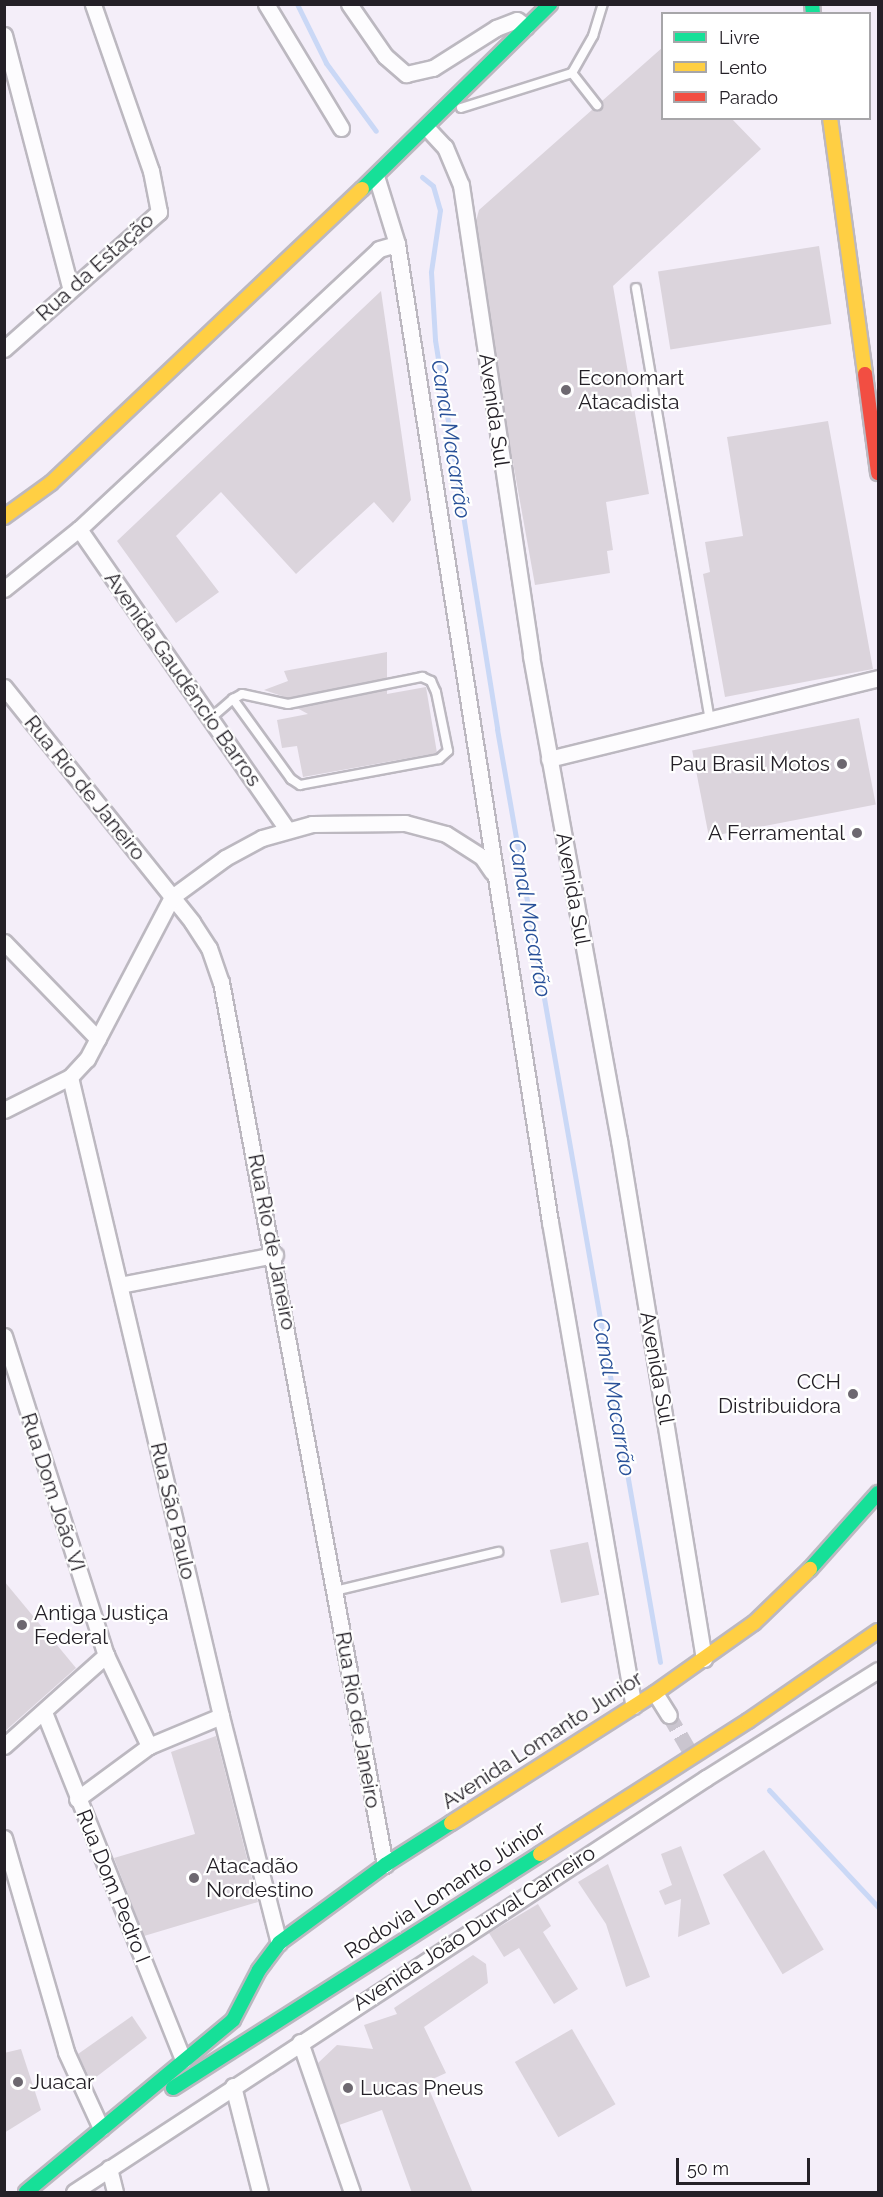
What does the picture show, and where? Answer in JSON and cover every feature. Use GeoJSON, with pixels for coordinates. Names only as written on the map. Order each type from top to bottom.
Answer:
{"type":"FeatureCollection","features":[{"type":"Feature","properties":{"kind":"main road"},"geometry":{"type":"LineString","coordinates":[[4,517],[51,483],[443,113],[550,4]]}},
{"type":"Feature","properties":{"kind":"main road"},"geometry":{"type":"LineString","coordinates":[[830,120],[879,473]]}},
{"type":"Feature","properties":{"kind":"main road","name":"Avenida Lomanto Junior"},"geometry":{"type":"LineString","coordinates":[[183,2060],[232,2020],[259,1970],[279,1943],[386,1865],[655,1693],[754,1623],[797,1584],[879,1492]]}},
{"type":"Feature","properties":{"kind":"main road","name":"Rodovia Lomanto Júnior"},"geometry":{"type":"LineString","coordinates":[[40,2193],[157,2098],[739,1727],[879,1631]]}},
{"type":"Feature","properties":{"kind":"main road"},"geometry":{"type":"LineString","coordinates":[[26,2193],[183,2060]]}},
{"type":"Feature","properties":{"kind":"street","name":"Rua da Estação"},"geometry":{"type":"LineString","coordinates":[[4,350],[70,287],[159,212],[151,171],[93,4]]}},
{"type":"Feature","properties":{"kind":"street"},"geometry":{"type":"LineString","coordinates":[[266,4],[341,128]]}},
{"type":"Feature","properties":{"kind":"street"},"geometry":{"type":"LineString","coordinates":[[349,4],[385,56],[406,74],[415,75],[433,68],[496,28],[517,20],[526,27]]}},
{"type":"Feature","properties":{"kind":"street"},"geometry":{"type":"LineString","coordinates":[[4,35],[70,287]]}},
{"type":"Feature","properties":{"kind":"street","name":"Avenida Sul"},"geometry":{"type":"LineString","coordinates":[[427,128],[445,147],[461,185],[549,759],[619,1140],[704,1659]]}},
{"type":"Feature","properties":{"kind":"street"},"geometry":{"type":"LineString","coordinates":[[376,176],[397,244],[494,874],[634,1706]]}},
{"type":"Feature","properties":{"kind":"street"},"geometry":{"type":"LineString","coordinates":[[4,589],[79,529],[379,249],[397,244]]}},
{"type":"Feature","properties":{"kind":"street","name":"Avenida Gaudêncio Barros"},"geometry":{"type":"LineString","coordinates":[[79,529],[287,829]]}},
{"type":"Feature","properties":{"kind":"street"},"geometry":{"type":"LineString","coordinates":[[549,759],[879,678]]}},
{"type":"Feature","properties":{"kind":"street","name":"Rua Rio de Janeiro"},"geometry":{"type":"LineString","coordinates":[[4,687],[172,897],[209,948],[221,982],[274,1255],[386,1865]]}},
{"type":"Feature","properties":{"kind":"street"},"geometry":{"type":"LineString","coordinates":[[4,1110],[70,1077],[98,1039],[172,897],[225,858],[287,829],[344,822],[405,823],[446,834],[482,857],[494,874]]}},
{"type":"Feature","properties":{"kind":"street"},"geometry":{"type":"LineString","coordinates":[[4,942],[98,1039]]}},
{"type":"Feature","properties":{"kind":"street","name":"Rua São Paulo"},"geometry":{"type":"LineString","coordinates":[[70,1077],[220,1716],[279,1943]]}},
{"type":"Feature","properties":{"kind":"street"},"geometry":{"type":"LineString","coordinates":[[120,1285],[274,1255]]}},
{"type":"Feature","properties":{"kind":"street","name":"Rua Dom João VI"},"geometry":{"type":"LineString","coordinates":[[4,1336],[106,1655],[148,1746]]}},
{"type":"Feature","properties":{"kind":"street"},"geometry":{"type":"LineString","coordinates":[[4,1746],[106,1655]]}},
{"type":"Feature","properties":{"kind":"street","name":"Avenida João Durval Carneiro"},"geometry":{"type":"LineString","coordinates":[[75,2193],[233,2086],[706,1778],[878,1673]]}},
{"type":"Feature","properties":{"kind":"street"},"geometry":{"type":"LineString","coordinates":[[655,1693],[669,1715]]}},
{"type":"Feature","properties":{"kind":"street","name":"Rua Dom Pedro I"},"geometry":{"type":"LineString","coordinates":[[44,1712],[183,2060]]}},
{"type":"Feature","properties":{"kind":"street"},"geometry":{"type":"LineString","coordinates":[[77,1799],[148,1746],[220,1716]]}},
{"type":"Feature","properties":{"kind":"street"},"geometry":{"type":"LineString","coordinates":[[696,1762],[706,1778]]}},
{"type":"Feature","properties":{"kind":"street"},"geometry":{"type":"LineString","coordinates":[[4,1838],[66,2052],[101,2128]]}},
{"type":"Feature","properties":{"kind":"street"},"geometry":{"type":"LineString","coordinates":[[300,2042],[352,2193]]}},
{"type":"Feature","properties":{"kind":"street"},"geometry":{"type":"LineString","coordinates":[[233,2086],[260,2193]]}},
{"type":"Feature","properties":{"kind":"street"},"geometry":{"type":"LineString","coordinates":[[109,2168],[115,2193]]}},
{"type":"Feature","properties":{"kind":"lane"},"geometry":{"type":"LineString","coordinates":[[443,113],[572,73],[593,36],[603,4]]}},
{"type":"Feature","properties":{"kind":"lane"},"geometry":{"type":"LineString","coordinates":[[572,73],[597,105]]}},
{"type":"Feature","properties":{"kind":"lane"},"geometry":{"type":"LineString","coordinates":[[636,288],[710,720]]}},
{"type":"Feature","properties":{"kind":"lane"},"geometry":{"type":"LineString","coordinates":[[211,718],[233,699],[250,693],[288,704],[422,677],[431,681],[436,692],[448,751],[439,759],[300,785],[291,779],[233,699]]}},
{"type":"Feature","properties":{"kind":"lane"},"geometry":{"type":"LineString","coordinates":[[335,1591],[498,1552]]}},
{"type":"Feature","properties":{"kind":"building","name":"Economart Atacadista"},"geometry":{"type":"Polygon","coordinates":[[[661,49],[661,120],[733,120],[761,149],[613,286],[649,494],[606,502],[613,550],[607,551],[610,573],[535,585],[505,418],[476,221],[479,210],[593,109],[601,109],[602,101],[661,49]]]}},
{"type":"Feature","properties":{"kind":"building"},"geometry":{"type":"Polygon","coordinates":[[[819,246],[831,324],[670,350],[658,271],[819,246]]]}},
{"type":"Feature","properties":{"kind":"building"},"geometry":{"type":"Polygon","coordinates":[[[381,291],[411,500],[393,523],[374,502],[296,574],[221,492],[176,536],[219,592],[176,623],[117,541],[381,291]]]}},
{"type":"Feature","properties":{"kind":"building"},"geometry":{"type":"Polygon","coordinates":[[[828,421],[873,669],[725,697],[703,574],[710,572],[705,542],[743,536],[727,437],[828,421]]]}},
{"type":"Feature","properties":{"kind":"building"},"geometry":{"type":"Polygon","coordinates":[[[387,652],[387,678],[288,698],[264,690],[288,681],[284,671],[387,652]]]}},
{"type":"Feature","properties":{"kind":"building"},"geometry":{"type":"Polygon","coordinates":[[[426,687],[437,753],[303,777],[297,746],[282,748],[277,720],[308,714],[297,708],[387,690],[387,694],[426,687]]]}},
{"type":"Feature","properties":{"kind":"building"},"geometry":{"type":"Polygon","coordinates":[[[859,718],[876,804],[709,837],[692,750],[859,718]]]}},
{"type":"Feature","properties":{"kind":"building"},"geometry":{"type":"Polygon","coordinates":[[[588,1542],[599,1595],[561,1603],[550,1550],[588,1542]]]}},
{"type":"Feature","properties":{"kind":"building","name":"Antiga Justiça Federal"},"geometry":{"type":"Polygon","coordinates":[[[4,1581],[76,1668],[4,1732],[4,1581]]]}},
{"type":"Feature","properties":{"kind":"building"},"geometry":{"type":"Polygon","coordinates":[[[216,1736],[258,1902],[144,1936],[114,1858],[195,1834],[171,1752],[216,1736]]]}},
{"type":"Feature","properties":{"kind":"building"},"geometry":{"type":"Polygon","coordinates":[[[681,1846],[710,1924],[678,1937],[681,1899],[665,1905],[659,1891],[672,1885],[661,1854],[681,1846]]]}},
{"type":"Feature","properties":{"kind":"building"},"geometry":{"type":"Polygon","coordinates":[[[764,1850],[824,1949],[783,1974],[723,1875],[764,1850]]]}},
{"type":"Feature","properties":{"kind":"building"},"geometry":{"type":"Polygon","coordinates":[[[608,1864],[650,1977],[626,1987],[606,1924],[578,1882],[608,1864]]]}},
{"type":"Feature","properties":{"kind":"building"},"geometry":{"type":"Polygon","coordinates":[[[538,1904],[551,1926],[543,1932],[578,1989],[554,2004],[519,1948],[504,1957],[489,1933],[538,1904]]]}},
{"type":"Feature","properties":{"kind":"building"},"geometry":{"type":"Polygon","coordinates":[[[473,1955],[486,1964],[488,1983],[424,2027],[446,2073],[426,2082],[473,2193],[412,2193],[382,2110],[339,2125],[318,2063],[337,2045],[373,2049],[364,2025],[397,2014],[394,2008],[473,1955]]]}},
{"type":"Feature","properties":{"kind":"building"},"geometry":{"type":"Polygon","coordinates":[[[132,2016],[147,2038],[91,2081],[78,2054],[132,2016]]]}},
{"type":"Feature","properties":{"kind":"building"},"geometry":{"type":"Polygon","coordinates":[[[572,2029],[616,2104],[558,2137],[515,2062],[572,2029]]]}},
{"type":"Feature","properties":{"kind":"building","name":"Juacar"},"geometry":{"type":"Polygon","coordinates":[[[21,2049],[41,2110],[4,2133],[4,2053],[21,2049]]]}},
{"type":"Feature","properties":{"kind":"waterway","name":"Canal Macarrão"},"geometry":{"type":"LineString","coordinates":[[297,4],[326,63],[376,131]]}},
{"type":"Feature","properties":{"kind":"waterway","name":"Canal Macarrão"},"geometry":{"type":"LineString","coordinates":[[422,177],[433,186],[440,210],[431,272],[435,340],[497,729],[660,1662]]}},
{"type":"Feature","properties":{"kind":"waterway","name":"Canal Macarrão"},"geometry":{"type":"LineString","coordinates":[[769,1790],[878,1907]]}},
{"type":"Feature","properties":{"kind":"tunnel"},"geometry":{"type":"LineString","coordinates":[[669,1715],[695,1760]]}},
{"type":"Feature","properties":{"kind":"traffic: fast"},"geometry":{"type":"LineString","coordinates":[[362,189],[550,4]]}},
{"type":"Feature","properties":{"kind":"traffic: fast"},"geometry":{"type":"LineString","coordinates":[[812,4],[813,12]]}},
{"type":"Feature","properties":{"kind":"traffic: fast"},"geometry":{"type":"LineString","coordinates":[[810,1569],[878,1493]]}},
{"type":"Feature","properties":{"kind":"traffic: fast"},"geometry":{"type":"LineString","coordinates":[[26,2192],[233,2020],[259,1970],[279,1943],[385,1865],[451,1823]]}},
{"type":"Feature","properties":{"kind":"traffic: fast"},"geometry":{"type":"LineString","coordinates":[[173,2088],[540,1854]]}},
{"type":"Feature","properties":{"kind":"traffic: slow"},"geometry":{"type":"LineString","coordinates":[[830,120],[865,374]]}},
{"type":"Feature","properties":{"kind":"traffic: slow"},"geometry":{"type":"LineString","coordinates":[[4,517],[51,483],[362,189]]}},
{"type":"Feature","properties":{"kind":"traffic: slow"},"geometry":{"type":"LineString","coordinates":[[451,1823],[655,1693],[754,1623],[810,1569]]}},
{"type":"Feature","properties":{"kind":"traffic: slow"},"geometry":{"type":"LineString","coordinates":[[540,1854],[748,1721],[878,1631]]}},
{"type":"Feature","properties":{"kind":"traffic: jam"},"geometry":{"type":"LineString","coordinates":[[865,374],[878,473]]}},
{"type":"Feature","properties":{"kind":"place","name":"Economart Atacadista"},"geometry":{"type":"Point","coordinates":[566,390]}},
{"type":"Feature","properties":{"kind":"place","name":"Pau Brasil Motos"},"geometry":{"type":"Point","coordinates":[842,764]}},
{"type":"Feature","properties":{"kind":"place","name":"A Ferramental"},"geometry":{"type":"Point","coordinates":[857,833]}},
{"type":"Feature","properties":{"kind":"place","name":"CCH Distribuidora"},"geometry":{"type":"Point","coordinates":[853,1394]}},
{"type":"Feature","properties":{"kind":"place","name":"Antiga Justiça Federal"},"geometry":{"type":"Point","coordinates":[22,1625]}},
{"type":"Feature","properties":{"kind":"place","name":"Atacadão Nordestino"},"geometry":{"type":"Point","coordinates":[194,1878]}},
{"type":"Feature","properties":{"kind":"place","name":"Juacar"},"geometry":{"type":"Point","coordinates":[18,2082]}},
{"type":"Feature","properties":{"kind":"place","name":"Lucas Pneus"},"geometry":{"type":"Point","coordinates":[348,2088]}}]}
